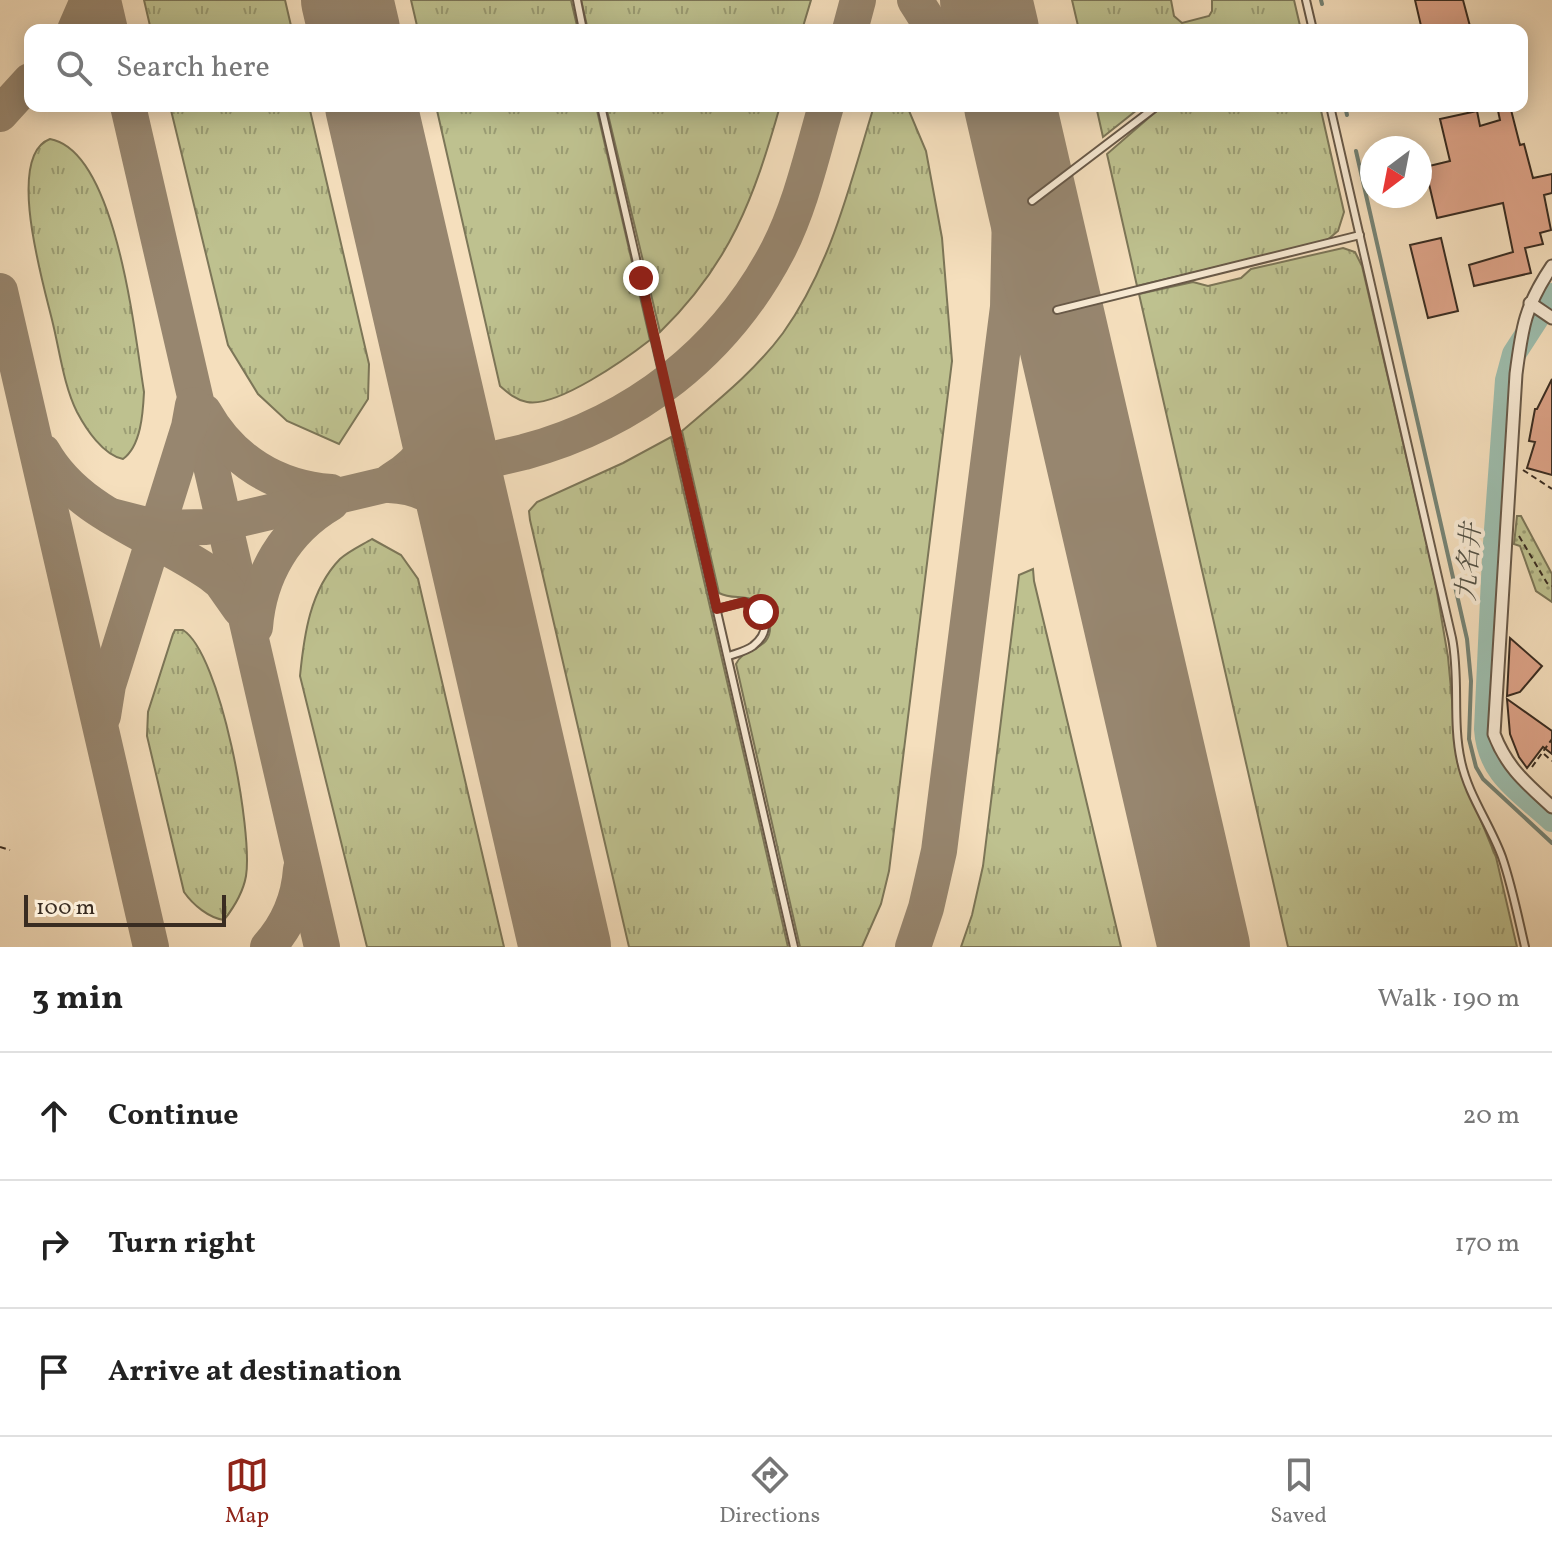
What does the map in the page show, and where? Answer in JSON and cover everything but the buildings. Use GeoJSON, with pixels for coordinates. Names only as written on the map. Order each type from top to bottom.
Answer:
{"type":"FeatureCollection","features":[{"type":"Feature","properties":{"kind":"street"},"geometry":{"type":"LineString","coordinates":[[1552,266],[1530,303],[1522,327],[1494,734],[1501,753],[1522,780],[1552,807]]}},
{"type":"Feature","properties":{"kind":"street"},"geometry":{"type":"LineString","coordinates":[[1530,303],[1552,318]]}},
{"type":"Feature","properties":{"kind":"lane"},"geometry":{"type":"LineString","coordinates":[[577,0],[582,24]]}},
{"type":"Feature","properties":{"kind":"lane"},"geometry":{"type":"LineString","coordinates":[[1306,0],[1312,24]]}},
{"type":"Feature","properties":{"kind":"lane"},"geometry":{"type":"LineString","coordinates":[[602,112],[794,947]]}},
{"type":"Feature","properties":{"kind":"lane"},"geometry":{"type":"LineString","coordinates":[[1032,201],[1149,112]]}},
{"type":"Feature","properties":{"kind":"lane"},"geometry":{"type":"LineString","coordinates":[[1331,112],[1457,662],[1457,736],[1461,761],[1478,808],[1502,858],[1525,947]]}},
{"type":"Feature","properties":{"kind":"lane"},"geometry":{"type":"LineString","coordinates":[[1057,310],[1360,235]]}},
{"type":"Feature","properties":{"kind":"lane"},"geometry":{"type":"LineString","coordinates":[[717,609],[744,602],[761,612],[765,620],[759,640],[750,648],[729,656]]}},
{"type":"Feature","properties":{"kind":"path"},"geometry":{"type":"LineString","coordinates":[[1511,461],[1552,489]]}},
{"type":"Feature","properties":{"kind":"path"},"geometry":{"type":"LineString","coordinates":[[1507,519],[1547,583],[1552,586]]}},
{"type":"Feature","properties":{"kind":"path"},"geometry":{"type":"LineString","coordinates":[[1522,780],[1552,739]]}},
{"type":"Feature","properties":{"kind":"path"},"geometry":{"type":"LineString","coordinates":[[1543,753],[1552,761]]}},
{"type":"Feature","properties":{"kind":"path"},"geometry":{"type":"LineString","coordinates":[[0,847],[10,850]]}},
{"type":"Feature","properties":{"kind":"green space"},"geometry":{"type":"Polygon","coordinates":[[[144,0],[285,0],[291,24],[150,24],[144,0]]]}},
{"type":"Feature","properties":{"kind":"green space"},"geometry":{"type":"Polygon","coordinates":[[[411,0],[571,0],[577,24],[417,24],[411,0]]]}},
{"type":"Feature","properties":{"kind":"green space"},"geometry":{"type":"Polygon","coordinates":[[[581,0],[811,0],[804,24],[587,24],[581,0]]]}},
{"type":"Feature","properties":{"kind":"green space"},"geometry":{"type":"Polygon","coordinates":[[[1072,0],[1171,0],[1174,16],[1182,23],[1209,16],[1212,0],[1294,0],[1300,24],[1078,24],[1072,0]]]}},
{"type":"Feature","properties":{"kind":"green space"},"geometry":{"type":"Polygon","coordinates":[[[171,112],[310,112],[369,364],[368,399],[339,444],[287,421],[258,394],[228,345],[171,112]]]}},
{"type":"Feature","properties":{"kind":"green space"},"geometry":{"type":"Polygon","coordinates":[[[437,112],[597,112],[650,340],[591,380],[540,402],[516,398],[500,386],[437,112]]]}},
{"type":"Feature","properties":{"kind":"green space"},"geometry":{"type":"Polygon","coordinates":[[[607,112],[778,112],[749,200],[722,255],[705,281],[660,332],[607,112]]]}},
{"type":"Feature","properties":{"kind":"green space"},"geometry":{"type":"Polygon","coordinates":[[[872,112],[910,112],[926,151],[942,238],[952,361],[889,871],[881,904],[862,947],[800,947],[736,664],[767,639],[769,619],[764,607],[756,601],[719,593],[682,431],[735,385],[783,333],[800,307],[827,252],[872,112]]]}},
{"type":"Feature","properties":{"kind":"green space"},"geometry":{"type":"Polygon","coordinates":[[[1097,112],[1134,112],[1103,137],[1097,112]]]}},
{"type":"Feature","properties":{"kind":"green space"},"geometry":{"type":"Polygon","coordinates":[[[1155,112],[1321,112],[1344,212],[1338,231],[1326,241],[1137,286],[1107,154],[1155,112]]]}},
{"type":"Feature","properties":{"kind":"green space"},"geometry":{"type":"Polygon","coordinates":[[[50,139],[73,151],[92,176],[119,249],[144,392],[137,438],[123,459],[102,447],[77,412],[66,380],[36,255],[31,225],[30,170],[37,150],[50,139]]]}},
{"type":"Feature","properties":{"kind":"green space"},"geometry":{"type":"Polygon","coordinates":[[[1343,248],[1355,252],[1362,266],[1435,580],[1448,657],[1458,765],[1496,857],[1517,947],[1288,947],[1139,294],[1193,282],[1208,286],[1241,278],[1251,269],[1343,248]]]}},
{"type":"Feature","properties":{"kind":"green space"},"geometry":{"type":"Polygon","coordinates":[[[671,437],[788,947],[629,947],[530,520],[529,511],[537,502],[623,463],[671,437]]]}},
{"type":"Feature","properties":{"kind":"green space"},"geometry":{"type":"Polygon","coordinates":[[[1517,516],[1521,516],[1552,574],[1552,602],[1536,591],[1520,546],[1514,544],[1517,516]]]}},
{"type":"Feature","properties":{"kind":"green space"},"geometry":{"type":"Polygon","coordinates":[[[372,539],[401,555],[418,579],[504,947],[367,947],[300,676],[310,614],[322,585],[340,559],[372,539]]]}},
{"type":"Feature","properties":{"kind":"green space"},"geometry":{"type":"Polygon","coordinates":[[[1033,569],[1121,947],[961,947],[983,866],[1019,575],[1033,569]]]}},
{"type":"Feature","properties":{"kind":"green space"},"geometry":{"type":"Polygon","coordinates":[[[175,630],[183,630],[197,646],[210,672],[239,785],[247,854],[246,876],[238,899],[224,920],[202,910],[184,892],[147,736],[148,712],[173,634],[175,630]]]}},
{"type":"Feature","properties":{"kind":"waterway"},"geometry":{"type":"LineString","coordinates":[[1321,0],[1322,4]]}},
{"type":"Feature","properties":{"kind":"waterway"},"geometry":{"type":"LineString","coordinates":[[1356,151],[1467,639],[1471,681],[1469,739],[1476,767],[1483,779],[1552,843]]}},
{"type":"Feature","properties":{"kind":"waterway","name":"九名井"},"geometry":{"type":"LineString","coordinates":[[1552,295],[1514,354],[1507,380],[1486,729],[1488,745],[1500,770],[1518,791],[1552,820]]}},
{"type":"Feature","properties":{"kind":"taxiway"},"geometry":{"type":"LineString","coordinates":[[78,24],[88,0]]}},
{"type":"Feature","properties":{"kind":"taxiway"},"geometry":{"type":"LineString","coordinates":[[103,0],[109,24]]}},
{"type":"Feature","properties":{"kind":"taxiway"},"geometry":{"type":"LineString","coordinates":[[852,24],[858,0]]}},
{"type":"Feature","properties":{"kind":"taxiway"},"geometry":{"type":"LineString","coordinates":[[915,0],[930,24]]}},
{"type":"Feature","properties":{"kind":"taxiway"},"geometry":{"type":"LineString","coordinates":[[986,0],[990,24]]}},
{"type":"Feature","properties":{"kind":"taxiway"},"geometry":{"type":"LineString","coordinates":[[0,114],[24,88]]}},
{"type":"Feature","properties":{"kind":"taxiway"},"geometry":{"type":"LineString","coordinates":[[129,112],[322,947]]}},
{"type":"Feature","properties":{"kind":"taxiway"},"geometry":{"type":"LineString","coordinates":[[111,516],[158,528],[206,527],[524,452],[565,439],[639,402],[704,351],[756,287],[778,250],[793,215],[824,112]]}},
{"type":"Feature","properties":{"kind":"taxiway"},"geometry":{"type":"LineString","coordinates":[[913,947],[939,851],[1008,307],[1010,209],[1002,112]]}},
{"type":"Feature","properties":{"kind":"taxiway"},"geometry":{"type":"LineString","coordinates":[[1018,203],[1067,354]]}},
{"type":"Feature","properties":{"kind":"taxiway"},"geometry":{"type":"LineString","coordinates":[[0,291],[151,947]]}},
{"type":"Feature","properties":{"kind":"taxiway"},"geometry":{"type":"LineString","coordinates":[[392,480],[415,463],[429,442],[436,418],[437,389]]}},
{"type":"Feature","properties":{"kind":"taxiway"},"geometry":{"type":"LineString","coordinates":[[103,716],[108,685],[189,427],[193,405]]}},
{"type":"Feature","properties":{"kind":"taxiway"},"geometry":{"type":"LineString","coordinates":[[204,412],[228,444],[257,468],[292,485],[331,492]]}},
{"type":"Feature","properties":{"kind":"taxiway"},"geometry":{"type":"LineString","coordinates":[[43,452],[76,492],[119,522],[211,574],[221,582],[240,609]]}},
{"type":"Feature","properties":{"kind":"taxiway"},"geometry":{"type":"LineString","coordinates":[[389,485],[420,491],[444,506],[461,527],[474,556]]}},
{"type":"Feature","properties":{"kind":"taxiway"},"geometry":{"type":"LineString","coordinates":[[255,627],[262,589],[277,556],[300,526],[331,503]]}},
{"type":"Feature","properties":{"kind":"taxiway"},"geometry":{"type":"LineString","coordinates":[[268,947],[291,911],[301,869]]}},
{"type":"Feature","properties":{"kind":"runway"},"geometry":{"type":"LineString","coordinates":[[347,0],[353,24]]}},
{"type":"Feature","properties":{"kind":"runway"},"geometry":{"type":"LineString","coordinates":[[986,0],[992,24]]}},
{"type":"Feature","properties":{"kind":"runway"},"geometry":{"type":"LineString","coordinates":[[372,112],[565,947]]}},
{"type":"Feature","properties":{"kind":"runway"},"geometry":{"type":"LineString","coordinates":[[1011,112],[1204,947]]}},
{"type":"Feature","properties":{"kind":"route"},"geometry":{"type":"LineString","coordinates":[[641,278],[717,609],[744,602],[761,612]]}}]}
